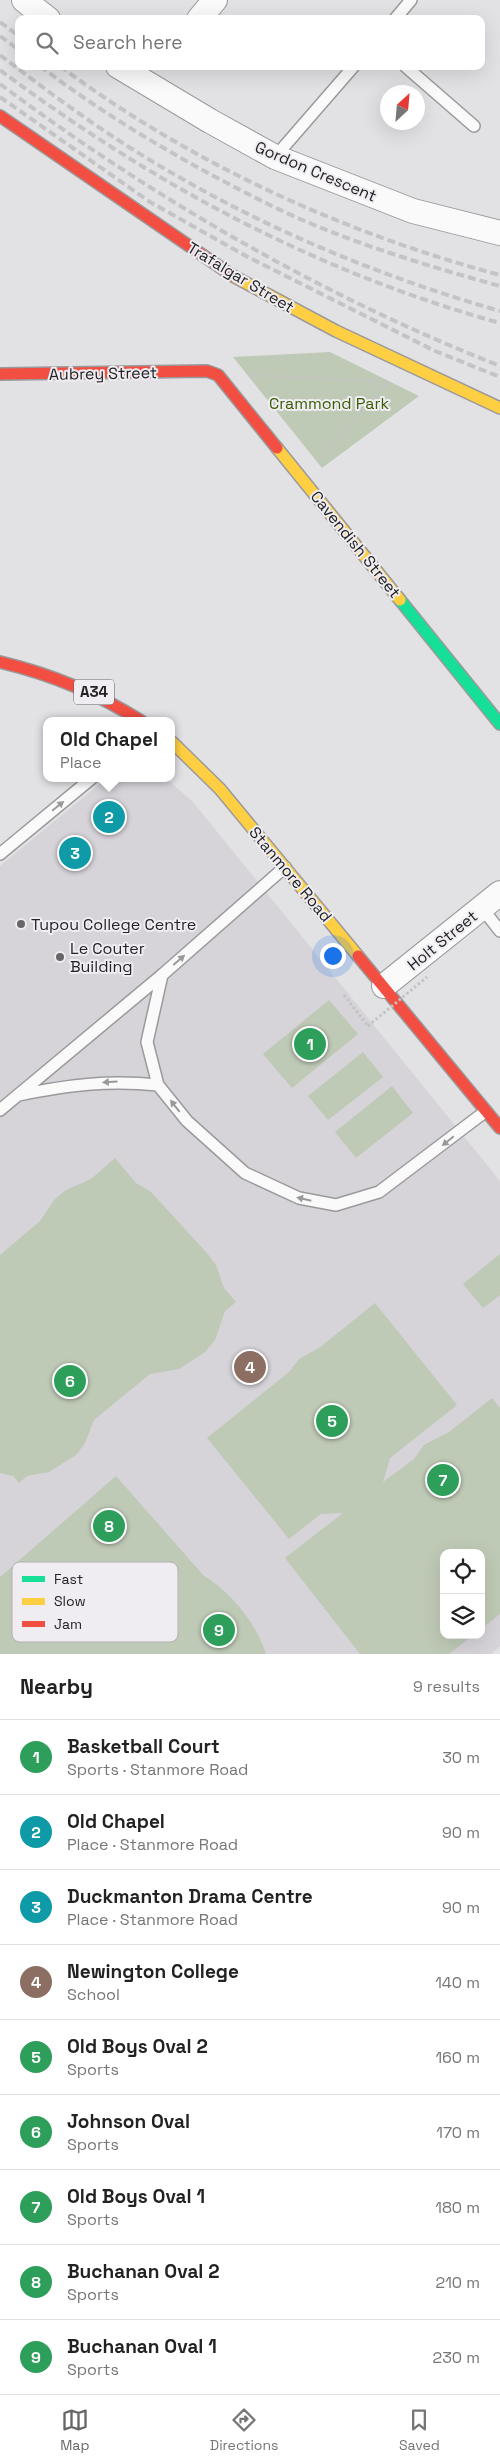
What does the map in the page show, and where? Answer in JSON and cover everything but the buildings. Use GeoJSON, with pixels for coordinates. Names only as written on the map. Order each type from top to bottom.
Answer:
{"type":"FeatureCollection","features":[{"type":"Feature","properties":{"kind":"main road","name":"Trafalgar Street"},"geometry":{"type":"LineString","coordinates":[[0,116],[236,278],[347,336],[500,408]]}},
{"type":"Feature","properties":{"kind":"main road","name":"Aubrey Street"},"geometry":{"type":"LineString","coordinates":[[0,374],[207,371]]}},
{"type":"Feature","properties":{"kind":"main road","name":"Cavendish Street"},"geometry":{"type":"LineString","coordinates":[[207,371],[218,375],[226,382],[500,724]]}},
{"type":"Feature","properties":{"kind":"main road","name":"A34"},"geometry":{"type":"LineString","coordinates":[[5,666],[43,672],[104,697],[135,717]]}},
{"type":"Feature","properties":{"kind":"main road","name":"Stanmore Road"},"geometry":{"type":"LineString","coordinates":[[175,745],[220,789],[500,1128]]}},
{"type":"Feature","properties":{"kind":"street"},"geometry":{"type":"LineString","coordinates":[[24,0],[43,15]]}},
{"type":"Feature","properties":{"kind":"street"},"geometry":{"type":"LineString","coordinates":[[202,15],[215,0]]}},
{"type":"Feature","properties":{"kind":"street","name":"Gordon Crescent"},"geometry":{"type":"LineString","coordinates":[[134,70],[150,74],[275,157],[413,212],[500,233]]}},
{"type":"Feature","properties":{"kind":"street","name":"Holt Street"},"geometry":{"type":"LineString","coordinates":[[384,986],[500,893]]}},
{"type":"Feature","properties":{"kind":"lane"},"geometry":{"type":"LineString","coordinates":[[398,15],[411,0]]}},
{"type":"Feature","properties":{"kind":"lane"},"geometry":{"type":"LineString","coordinates":[[275,157],[351,70]]}},
{"type":"Feature","properties":{"kind":"lane"},"geometry":{"type":"LineString","coordinates":[[410,70],[474,126]]}},
{"type":"Feature","properties":{"kind":"lane"},"geometry":{"type":"LineString","coordinates":[[0,854],[87,782]]}},
{"type":"Feature","properties":{"kind":"lane"},"geometry":{"type":"LineString","coordinates":[[0,1110],[162,976],[285,867]]}},
{"type":"Feature","properties":{"kind":"lane"},"geometry":{"type":"LineString","coordinates":[[482,908],[500,931]]}},
{"type":"Feature","properties":{"kind":"lane"},"geometry":{"type":"LineString","coordinates":[[162,976],[146,1042],[158,1086],[187,1121],[245,1173],[299,1198],[336,1205],[379,1192],[486,1111]]}},
{"type":"Feature","properties":{"kind":"lane"},"geometry":{"type":"LineString","coordinates":[[18,1096],[69,1085],[122,1082],[158,1086]]}},
{"type":"Feature","properties":{"kind":"path"},"geometry":{"type":"LineString","coordinates":[[242,375],[388,380],[314,465]]}},
{"type":"Feature","properties":{"kind":"path"},"geometry":{"type":"LineString","coordinates":[[344,995],[368,1026],[427,977]]}},
{"type":"Feature","properties":{"kind":"shaded area"},"geometry":{"type":"Polygon","coordinates":[[[102,782],[170,782],[193,802],[500,1181],[500,1646],[491,1654],[0,1654],[0,866],[102,782]]]}},
{"type":"Feature","properties":{"kind":"green space","name":"Crammond Park"},"geometry":{"type":"Polygon","coordinates":[[[330,352],[419,396],[322,468],[233,357],[330,352]]]}},
{"type":"Feature","properties":{"kind":"green space"},"geometry":{"type":"Polygon","coordinates":[[[329,1000],[358,1034],[292,1088],[263,1054],[329,1000]]]}},
{"type":"Feature","properties":{"kind":"green space"},"geometry":{"type":"Polygon","coordinates":[[[363,1052],[383,1077],[328,1120],[308,1096],[363,1052]]]}},
{"type":"Feature","properties":{"kind":"green space"},"geometry":{"type":"Polygon","coordinates":[[[392,1086],[413,1113],[356,1158],[335,1132],[392,1086]]]}},
{"type":"Feature","properties":{"kind":"green space"},"geometry":{"type":"Polygon","coordinates":[[[115,1158],[136,1183],[150,1191],[207,1253],[216,1265],[224,1288],[236,1302],[225,1311],[215,1340],[205,1352],[179,1369],[150,1374],[94,1420],[85,1443],[76,1455],[49,1472],[27,1476],[19,1483],[13,1476],[0,1473],[0,1255],[40,1221],[55,1199],[66,1190],[91,1179],[115,1158]]]}},
{"type":"Feature","properties":{"kind":"green space"},"geometry":{"type":"Polygon","coordinates":[[[500,1254],[500,1295],[483,1308],[463,1284],[500,1254]]]}},
{"type":"Feature","properties":{"kind":"green space"},"geometry":{"type":"Polygon","coordinates":[[[375,1303],[457,1405],[390,1458],[383,1482],[414,1459],[424,1445],[449,1432],[492,1398],[500,1408],[500,1614],[485,1626],[485,1549],[440,1549],[440,1639],[468,1639],[449,1654],[360,1654],[285,1558],[343,1513],[321,1514],[289,1539],[207,1438],[289,1372],[299,1359],[319,1348],[375,1303]]]}},
{"type":"Feature","properties":{"kind":"green space"},"geometry":{"type":"Polygon","coordinates":[[[116,1476],[204,1576],[224,1591],[242,1610],[262,1642],[266,1654],[0,1654],[0,1577],[12,1567],[12,1642],[178,1642],[178,1562],[17,1562],[116,1476]]]}},
{"type":"Feature","properties":{"kind":"railway"},"geometry":{"type":"LineString","coordinates":[[0,22],[15,33]]}},
{"type":"Feature","properties":{"kind":"railway"},"geometry":{"type":"LineString","coordinates":[[0,36],[15,47]]}},
{"type":"Feature","properties":{"kind":"railway"},"geometry":{"type":"LineString","coordinates":[[0,55],[15,66]]}},
{"type":"Feature","properties":{"kind":"railway"},"geometry":{"type":"LineString","coordinates":[[0,70],[58,112],[117,150],[177,187],[238,220],[301,251],[366,278],[432,302],[500,323]]}},
{"type":"Feature","properties":{"kind":"railway"},"geometry":{"type":"LineString","coordinates":[[20,70],[106,132],[211,195],[291,234],[373,269],[500,311]]}},
{"type":"Feature","properties":{"kind":"railway"},"geometry":{"type":"LineString","coordinates":[[45,70],[96,106],[154,142],[213,176],[274,207],[356,241],[443,270],[500,286]]}},
{"type":"Feature","properties":{"kind":"railway"},"geometry":{"type":"LineString","coordinates":[[66,70],[162,134],[215,164],[270,191],[326,216],[383,238],[441,258],[500,275]]}},
{"type":"Feature","properties":{"kind":"railway"},"geometry":{"type":"LineString","coordinates":[[0,84],[118,166],[241,242],[368,308],[500,366]]}},
{"type":"Feature","properties":{"kind":"railway"},"geometry":{"type":"LineString","coordinates":[[0,97],[150,202],[246,256],[435,351],[500,377]]}},
{"type":"Feature","properties":{"kind":"traffic: fast"},"geometry":{"type":"LineString","coordinates":[[400,600],[500,724]]}},
{"type":"Feature","properties":{"kind":"traffic: slow"},"geometry":{"type":"LineString","coordinates":[[233,276],[336,331],[500,408]]}},
{"type":"Feature","properties":{"kind":"traffic: slow"},"geometry":{"type":"LineString","coordinates":[[277,448],[400,600]]}},
{"type":"Feature","properties":{"kind":"traffic: slow"},"geometry":{"type":"LineString","coordinates":[[175,745],[220,789],[358,956]]}},
{"type":"Feature","properties":{"kind":"traffic: jam"},"geometry":{"type":"LineString","coordinates":[[0,116],[233,276]]}},
{"type":"Feature","properties":{"kind":"traffic: jam"},"geometry":{"type":"LineString","coordinates":[[0,374],[207,371],[218,375],[277,448]]}},
{"type":"Feature","properties":{"kind":"traffic: jam"},"geometry":{"type":"LineString","coordinates":[[0,662],[37,672],[73,686],[108,702],[134,717]]}},
{"type":"Feature","properties":{"kind":"traffic: jam"},"geometry":{"type":"LineString","coordinates":[[358,956],[500,1128]]}},
{"type":"Feature","properties":{"kind":"place","name":"Old Chapel"},"geometry":{"type":"Point","coordinates":[109,817]}},
{"type":"Feature","properties":{"kind":"place","name":"Duckmanton Drama Centre"},"geometry":{"type":"Point","coordinates":[75,853]}},
{"type":"Feature","properties":{"kind":"place","name":"Tupou College Centre"},"geometry":{"type":"Point","coordinates":[21,924]}},
{"type":"Feature","properties":{"kind":"place","name":"Le Couter Building"},"geometry":{"type":"Point","coordinates":[60,957]}},
{"type":"Feature","properties":{"kind":"place","name":"Basketball Court"},"geometry":{"type":"Point","coordinates":[310,1044]}},
{"type":"Feature","properties":{"kind":"place","name":"Newington College"},"geometry":{"type":"Point","coordinates":[250,1367]}},
{"type":"Feature","properties":{"kind":"place","name":"Johnson Oval"},"geometry":{"type":"Point","coordinates":[70,1381]}},
{"type":"Feature","properties":{"kind":"place","name":"Old Boys Oval 2"},"geometry":{"type":"Point","coordinates":[332,1421]}},
{"type":"Feature","properties":{"kind":"place","name":"Old Boys Oval 1"},"geometry":{"type":"Point","coordinates":[443,1480]}},
{"type":"Feature","properties":{"kind":"place","name":"Buchanan Oval 2"},"geometry":{"type":"Point","coordinates":[109,1526]}},
{"type":"Feature","properties":{"kind":"place","name":"Buchanan Oval 1"},"geometry":{"type":"Point","coordinates":[219,1630]}}]}
